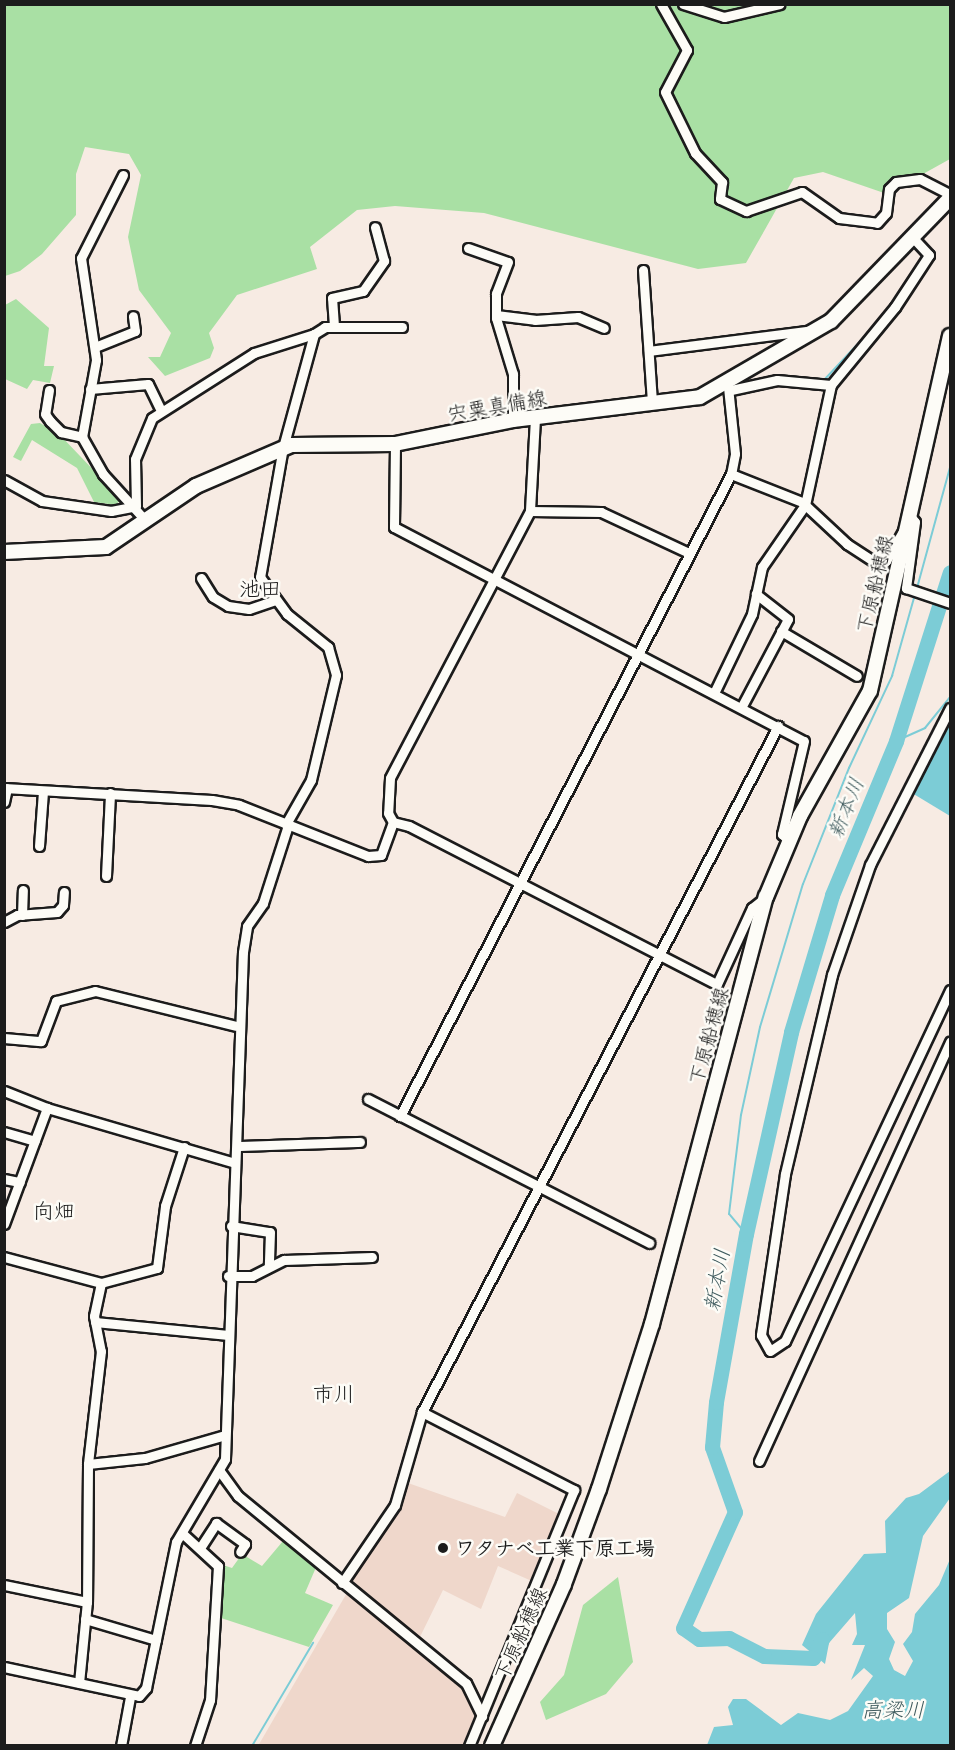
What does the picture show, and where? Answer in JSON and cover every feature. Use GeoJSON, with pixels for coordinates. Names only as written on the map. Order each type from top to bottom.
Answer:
{"type":"FeatureCollection","features":[{"type":"Feature","properties":{"kind":"main road","name":"宍粟真備線"},"geometry":{"type":"LineString","coordinates":[[4,552],[106,548],[196,486],[283,447],[395,444],[513,417],[535,418],[652,403],[689,401],[728,386],[814,331],[856,299],[911,236],[951,196]]}},
{"type":"Feature","properties":{"kind":"main road","name":"下原船穂線"},"geometry":{"type":"LineString","coordinates":[[492,1746],[564,1584],[599,1490],[652,1324],[766,897],[788,840],[870,691],[951,336]]}},
{"type":"Feature","properties":{"kind":"street"},"geometry":{"type":"LineString","coordinates":[[661,4],[687,50],[665,92],[695,153],[722,182],[720,200],[746,211],[802,192],[838,218],[877,223],[885,213],[889,189],[896,182],[920,179],[951,196]]}},
{"type":"Feature","properties":{"kind":"street"},"geometry":{"type":"LineString","coordinates":[[682,4],[724,17],[780,4]]}},
{"type":"Feature","properties":{"kind":"street"},"geometry":{"type":"LineString","coordinates":[[123,175],[81,258],[96,347],[82,437],[103,474],[136,506],[146,521]]}},
{"type":"Feature","properties":{"kind":"street"},"geometry":{"type":"LineString","coordinates":[[334,326],[332,298],[363,291],[384,261],[375,227]]}},
{"type":"Feature","properties":{"kind":"street"},"geometry":{"type":"LineString","coordinates":[[715,691],[741,641],[766,559],[805,505],[831,385],[895,307],[929,255],[911,236]]}},
{"type":"Feature","properties":{"kind":"street"},"geometry":{"type":"LineString","coordinates":[[468,248],[508,262],[496,294],[496,315],[513,374],[513,417]]}},
{"type":"Feature","properties":{"kind":"street"},"geometry":{"type":"LineString","coordinates":[[643,270],[652,403]]}},
{"type":"Feature","properties":{"kind":"street"},"geometry":{"type":"LineString","coordinates":[[496,315],[535,320],[578,316],[604,328]]}},
{"type":"Feature","properties":{"kind":"street"},"geometry":{"type":"LineString","coordinates":[[96,347],[135,331],[133,316]]}},
{"type":"Feature","properties":{"kind":"street"},"geometry":{"type":"LineString","coordinates":[[136,506],[133,472],[138,446],[152,418],[161,411],[254,354],[334,326],[402,327]]}},
{"type":"Feature","properties":{"kind":"street"},"geometry":{"type":"LineString","coordinates":[[649,351],[814,331]]}},
{"type":"Feature","properties":{"kind":"street"},"geometry":{"type":"LineString","coordinates":[[4,1667],[79,1683],[130,1697],[139,1696],[146,1688],[174,1551],[225,1459],[228,1276],[237,1146],[236,1026],[247,926],[263,903],[287,825],[311,780],[336,675],[328,647],[275,600],[260,578],[260,567],[283,447],[314,334]]}},
{"type":"Feature","properties":{"kind":"street"},"geometry":{"type":"LineString","coordinates":[[400,1116],[640,655],[689,553],[731,474],[728,386],[777,380],[831,385]]}},
{"type":"Feature","properties":{"kind":"street"},"geometry":{"type":"LineString","coordinates":[[90,389],[148,384],[161,411]]}},
{"type":"Feature","properties":{"kind":"street"},"geometry":{"type":"LineString","coordinates":[[49,390],[45,414],[61,432],[82,437]]}},
{"type":"Feature","properties":{"kind":"street"},"geometry":{"type":"LineString","coordinates":[[4,802],[6,788],[212,800],[287,825],[368,856],[381,855],[393,822],[386,804],[390,778],[530,511],[535,418]]}},
{"type":"Feature","properties":{"kind":"street"},"geometry":{"type":"LineString","coordinates":[[395,444],[394,527],[640,655],[742,705],[805,744],[782,834],[788,840]]}},
{"type":"Feature","properties":{"kind":"street"},"geometry":{"type":"LineString","coordinates":[[731,474],[805,505],[847,544],[879,565],[886,561],[911,517],[915,522],[906,588],[951,603]]}},
{"type":"Feature","properties":{"kind":"street"},"geometry":{"type":"LineString","coordinates":[[6,484],[42,501],[111,511],[136,506]]}},
{"type":"Feature","properties":{"kind":"street"},"geometry":{"type":"LineString","coordinates":[[530,511],[601,512],[689,553]]}},
{"type":"Feature","properties":{"kind":"street"},"geometry":{"type":"LineString","coordinates":[[201,578],[213,597],[228,606],[249,609],[275,600]]}},
{"type":"Feature","properties":{"kind":"street"},"geometry":{"type":"LineString","coordinates":[[742,705],[788,619],[756,594]]}},
{"type":"Feature","properties":{"kind":"street"},"geometry":{"type":"LineString","coordinates":[[781,631],[857,676]]}},
{"type":"Feature","properties":{"kind":"street"},"geometry":{"type":"LineString","coordinates":[[951,708],[870,865],[832,975],[785,1174],[761,1335],[770,1351],[785,1341],[951,990]]}},
{"type":"Feature","properties":{"kind":"street"},"geometry":{"type":"LineString","coordinates":[[342,1583],[400,1496],[424,1413],[778,726]]}},
{"type":"Feature","properties":{"kind":"street"},"geometry":{"type":"LineString","coordinates":[[39,846],[43,791]]}},
{"type":"Feature","properties":{"kind":"street"},"geometry":{"type":"LineString","coordinates":[[106,876],[110,793]]}},
{"type":"Feature","properties":{"kind":"street"},"geometry":{"type":"LineString","coordinates":[[393,822],[409,826],[717,984],[752,908],[766,897]]}},
{"type":"Feature","properties":{"kind":"street"},"geometry":{"type":"LineString","coordinates":[[22,915],[23,890]]}},
{"type":"Feature","properties":{"kind":"street"},"geometry":{"type":"LineString","coordinates":[[4,922],[22,915],[57,912],[63,905],[64,892]]}},
{"type":"Feature","properties":{"kind":"street"},"geometry":{"type":"LineString","coordinates":[[4,1038],[41,1041],[56,1001],[95,991],[236,1026]]}},
{"type":"Feature","properties":{"kind":"street"},"geometry":{"type":"LineString","coordinates":[[759,1461],[951,1041]]}},
{"type":"Feature","properties":{"kind":"street"},"geometry":{"type":"LineString","coordinates":[[4,1091],[47,1108],[235,1163]]}},
{"type":"Feature","properties":{"kind":"street"},"geometry":{"type":"LineString","coordinates":[[368,1099],[649,1243]]}},
{"type":"Feature","properties":{"kind":"street"},"geometry":{"type":"LineString","coordinates":[[4,1224],[47,1108]]}},
{"type":"Feature","properties":{"kind":"street"},"geometry":{"type":"LineString","coordinates":[[4,1132],[35,1141]]}},
{"type":"Feature","properties":{"kind":"street"},"geometry":{"type":"LineString","coordinates":[[237,1146],[360,1142]]}},
{"type":"Feature","properties":{"kind":"street"},"geometry":{"type":"LineString","coordinates":[[5,1258],[101,1283],[157,1268],[165,1206],[184,1147]]}},
{"type":"Feature","properties":{"kind":"street"},"geometry":{"type":"LineString","coordinates":[[4,1179],[20,1182]]}},
{"type":"Feature","properties":{"kind":"street"},"geometry":{"type":"LineString","coordinates":[[231,1226],[270,1232],[269,1266]]}},
{"type":"Feature","properties":{"kind":"street"},"geometry":{"type":"LineString","coordinates":[[228,1276],[252,1276],[284,1260],[372,1257]]}},
{"type":"Feature","properties":{"kind":"street"},"geometry":{"type":"LineString","coordinates":[[79,1683],[87,1602],[88,1464],[101,1371],[95,1322],[101,1283]]}},
{"type":"Feature","properties":{"kind":"street"},"geometry":{"type":"LineString","coordinates":[[95,1322],[228,1335]]}},
{"type":"Feature","properties":{"kind":"street"},"geometry":{"type":"LineString","coordinates":[[424,1413],[574,1490],[469,1746]]}},
{"type":"Feature","properties":{"kind":"street"},"geometry":{"type":"LineString","coordinates":[[88,1464],[145,1458],[225,1435]]}},
{"type":"Feature","properties":{"kind":"street"},"geometry":{"type":"LineString","coordinates":[[219,1470],[237,1496],[466,1683],[482,1716]]}},
{"type":"Feature","properties":{"kind":"street"},"geometry":{"type":"LineString","coordinates":[[200,1548],[216,1522],[245,1544],[240,1552]]}},
{"type":"Feature","properties":{"kind":"street"},"geometry":{"type":"LineString","coordinates":[[182,1533],[218,1566],[217,1648],[210,1700],[195,1746]]}},
{"type":"Feature","properties":{"kind":"street"},"geometry":{"type":"LineString","coordinates":[[4,1585],[87,1602]]}},
{"type":"Feature","properties":{"kind":"street"},"geometry":{"type":"LineString","coordinates":[[85,1619],[156,1640]]}},
{"type":"Feature","properties":{"kind":"street"},"geometry":{"type":"LineString","coordinates":[[120,1746],[130,1697]]}},
{"type":"Feature","properties":{"kind":"shaded area"},"geometry":{"type":"Polygon","coordinates":[[[408,1483],[505,1517],[517,1493],[561,1515],[534,1582],[498,1566],[481,1609],[443,1590],[419,1639],[349,1584],[402,1502],[408,1483]]]}},
{"type":"Feature","properties":{"kind":"shaded area"},"geometry":{"type":"Polygon","coordinates":[[[348,1591],[466,1688],[477,1711],[463,1745],[258,1746],[348,1591]]]}},
{"type":"Feature","properties":{"kind":"green space"},"geometry":{"type":"Polygon","coordinates":[[[5,5],[950,5],[950,159],[887,194],[823,172],[794,178],[746,263],[698,269],[484,213],[395,206],[357,210],[310,247],[317,269],[237,295],[209,333],[214,348],[210,358],[165,376],[148,357],[160,357],[171,333],[139,290],[128,237],[141,175],[129,154],[85,147],[76,174],[76,215],[42,254],[20,271],[5,276],[5,5]]]}},
{"type":"Feature","properties":{"kind":"green space"},"geometry":{"type":"Polygon","coordinates":[[[16,299],[49,328],[44,366],[54,366],[50,383],[33,380],[27,389],[5,379],[5,305],[16,299]]]}},
{"type":"Feature","properties":{"kind":"green space"},"geometry":{"type":"Polygon","coordinates":[[[40,423],[60,435],[121,499],[116,505],[94,502],[77,468],[32,440],[21,461],[13,457],[31,424],[40,423]]]}},
{"type":"Feature","properties":{"kind":"green space"},"geometry":{"type":"Polygon","coordinates":[[[283,1541],[317,1565],[305,1593],[333,1605],[309,1647],[221,1618],[220,1564],[232,1568],[242,1554],[262,1566],[283,1541]]]}},
{"type":"Feature","properties":{"kind":"green space"},"geometry":{"type":"Polygon","coordinates":[[[618,1577],[633,1662],[606,1694],[546,1720],[540,1702],[564,1675],[583,1605],[618,1577]]]}},
{"type":"Feature","properties":{"kind":"water"},"geometry":{"type":"Polygon","coordinates":[[[946,719],[950,721],[950,816],[907,790],[946,719]]]}},
{"type":"Feature","properties":{"kind":"water","name":"高梁川"},"geometry":{"type":"Polygon","coordinates":[[[950,1471],[950,1498],[923,1536],[909,1598],[887,1613],[887,1629],[895,1642],[889,1659],[894,1670],[905,1676],[913,1661],[903,1644],[912,1632],[915,1614],[939,1585],[950,1559],[950,1745],[707,1745],[714,1727],[733,1725],[728,1707],[733,1699],[746,1699],[781,1725],[798,1713],[830,1720],[848,1711],[873,1676],[864,1668],[851,1680],[865,1645],[852,1645],[857,1634],[855,1613],[829,1643],[825,1664],[802,1645],[816,1614],[864,1554],[886,1553],[885,1521],[906,1498],[919,1494],[950,1471]]]}},
{"type":"Feature","properties":{"kind":"waterway"},"geometry":{"type":"LineString","coordinates":[[765,378],[825,379],[868,333]]}},
{"type":"Feature","properties":{"kind":"waterway"},"geometry":{"type":"LineString","coordinates":[[917,588],[950,467]]}},
{"type":"Feature","properties":{"kind":"waterway","name":"新本川"},"geometry":{"type":"LineString","coordinates":[[822,1639],[813,1658],[764,1656],[729,1638],[699,1639],[683,1628],[735,1512],[712,1447],[716,1402],[746,1234],[791,1032],[832,895],[896,741],[950,572]]}},
{"type":"Feature","properties":{"kind":"waterway"},"geometry":{"type":"LineString","coordinates":[[746,1234],[729,1214],[741,1115],[760,1027],[803,884],[849,768],[892,676],[915,594]]}},
{"type":"Feature","properties":{"kind":"waterway"},"geometry":{"type":"LineString","coordinates":[[896,741],[925,728],[950,697]]}},
{"type":"Feature","properties":{"kind":"waterway"},"geometry":{"type":"LineString","coordinates":[[400,1504],[409,1472]]}},
{"type":"Feature","properties":{"kind":"waterway"},"geometry":{"type":"LineString","coordinates":[[252,1746],[313,1643]]}},
{"type":"Feature","properties":{"kind":"place","name":"ワタナベ工業下原工場"},"geometry":{"type":"Point","coordinates":[443,1548]}},
{"type":"Feature","properties":{"kind":"district","name":"池田"},"geometry":{"type":"Point","coordinates":[260,589]}},
{"type":"Feature","properties":{"kind":"district","name":"向畑"},"geometry":{"type":"Point","coordinates":[54,1211]}},
{"type":"Feature","properties":{"kind":"district","name":"市川"},"geometry":{"type":"Point","coordinates":[334,1394]}}]}
